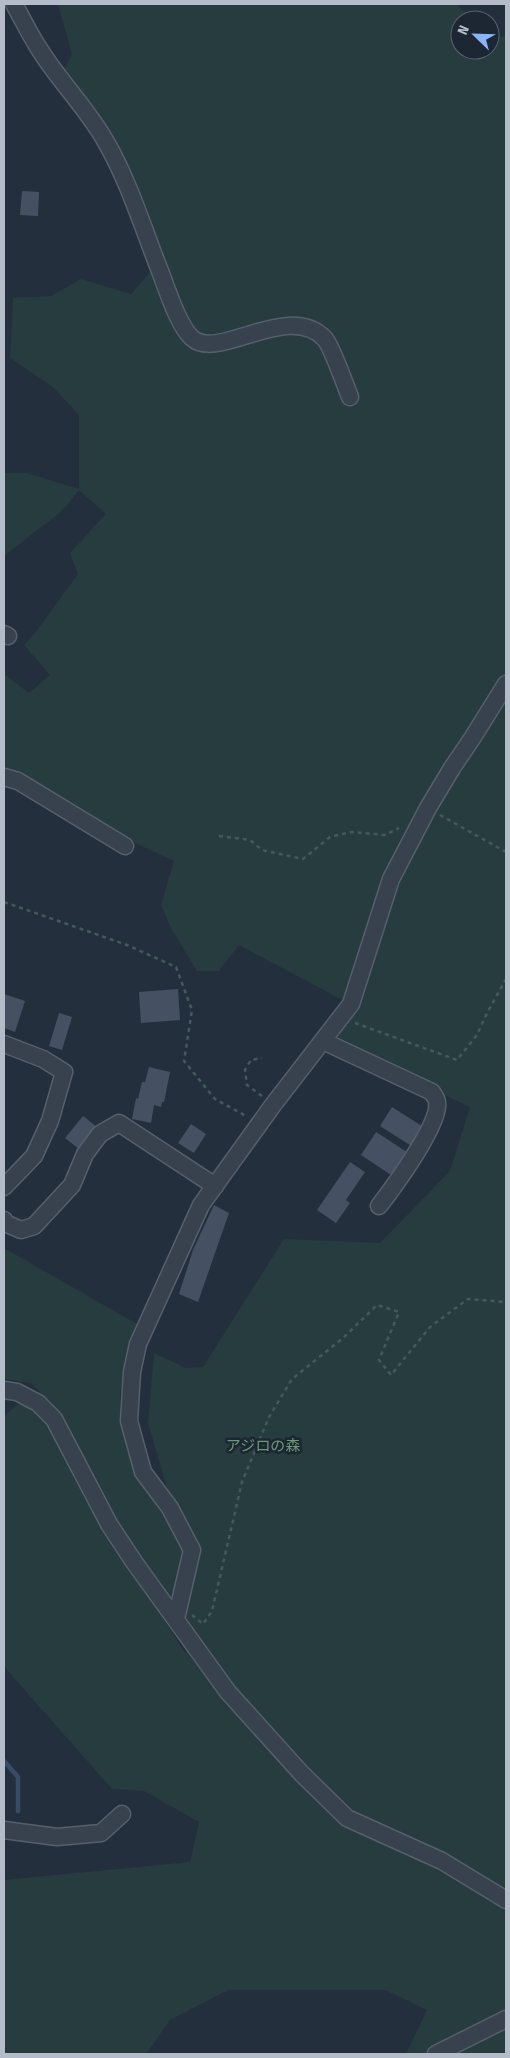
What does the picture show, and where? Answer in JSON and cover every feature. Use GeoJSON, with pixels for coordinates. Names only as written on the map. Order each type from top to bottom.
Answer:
{"type":"FeatureCollection","features":[{"type":"Feature","properties":{"kind":"street"},"geometry":{"type":"LineString","coordinates":[[14,4],[38,47],[105,140],[121,170],[177,315],[193,339],[206,343],[224,342],[278,327],[302,325],[317,332],[326,340],[350,397]]}},
{"type":"Feature","properties":{"kind":"street"},"geometry":{"type":"LineString","coordinates":[[176,1619],[192,1550],[170,1508],[143,1472],[129,1420],[132,1372],[138,1344],[201,1205],[273,1105],[351,1004],[391,879],[428,808],[506,684]]}},
{"type":"Feature","properties":{"kind":"street"},"geometry":{"type":"LineString","coordinates":[[4,777],[18,782],[125,846]]}},
{"type":"Feature","properties":{"kind":"street"},"geometry":{"type":"LineString","coordinates":[[323,1042],[432,1092],[437,1102],[435,1114],[419,1148],[402,1177],[378,1206]]}},
{"type":"Feature","properties":{"kind":"street"},"geometry":{"type":"LineString","coordinates":[[4,1044],[43,1059],[64,1072],[50,1121],[34,1156],[4,1187]]}},
{"type":"Feature","properties":{"kind":"street"},"geometry":{"type":"LineString","coordinates":[[4,1220],[5,1224],[21,1230],[34,1226],[72,1185],[85,1154],[100,1134],[119,1123],[215,1186]]}},
{"type":"Feature","properties":{"kind":"street"},"geometry":{"type":"LineString","coordinates":[[4,1390],[17,1392],[38,1403],[54,1419],[109,1524],[134,1562],[228,1692],[302,1774],[347,1818],[442,1861],[506,1900]]}},
{"type":"Feature","properties":{"kind":"street"},"geometry":{"type":"LineString","coordinates":[[4,1830],[57,1837],[101,1832],[122,1814]]}},
{"type":"Feature","properties":{"kind":"street"},"geometry":{"type":"LineString","coordinates":[[436,2054],[506,2019]]}},
{"type":"Feature","properties":{"kind":"path"},"geometry":{"type":"LineString","coordinates":[[428,808],[506,852]]}},
{"type":"Feature","properties":{"kind":"path"},"geometry":{"type":"LineString","coordinates":[[219,836],[250,840],[262,850],[302,859],[330,837],[351,832],[386,835],[404,826],[418,828]]}},
{"type":"Feature","properties":{"kind":"path"},"geometry":{"type":"LineString","coordinates":[[4,902],[127,945],[176,967],[192,1010],[184,1061],[215,1099],[259,1124]]}},
{"type":"Feature","properties":{"kind":"path"},"geometry":{"type":"LineString","coordinates":[[342,1018],[457,1060],[477,1034],[506,979]]}},
{"type":"Feature","properties":{"kind":"path"},"geometry":{"type":"LineString","coordinates":[[262,1058],[251,1060],[245,1070],[247,1086],[273,1105]]}},
{"type":"Feature","properties":{"kind":"path"},"geometry":{"type":"LineString","coordinates":[[192,1614],[204,1624],[212,1611],[242,1482],[269,1417],[292,1378],[343,1338],[377,1305],[399,1312],[379,1360],[391,1375],[430,1327],[468,1299],[506,1302]]}},
{"type":"Feature","properties":{"kind":"green space","name":"アジロの森"},"geometry":{"type":"Polygon","coordinates":[[[58,4],[456,4],[463,10],[450,10],[450,60],[500,60],[500,36],[506,37],[506,2054],[406,2054],[427,2010],[385,1990],[228,1990],[170,2020],[146,2054],[4,2054],[4,1880],[190,1862],[199,1822],[144,1791],[112,1789],[7,1670],[4,1664],[4,1416],[23,1400],[49,1421],[101,1520],[185,1653],[198,1640],[182,1619],[193,1576],[148,1423],[154,1353],[186,1368],[203,1367],[284,1239],[380,1243],[450,1171],[470,1107],[336,1044],[350,1004],[239,945],[219,971],[197,971],[172,930],[161,905],[174,861],[135,843],[19,773],[4,770],[4,674],[29,693],[50,675],[24,645],[78,574],[70,553],[106,514],[79,490],[62,511],[4,556],[4,473],[27,473],[79,489],[79,415],[53,387],[10,358],[13,298],[51,296],[81,279],[131,294],[163,257],[63,71],[72,54],[58,4]]]}},
{"type":"Feature","properties":{"kind":"green space"},"geometry":{"type":"Polygon","coordinates":[[[4,1248],[137,1324],[120,1393],[121,1425],[138,1476],[184,1549],[171,1608],[133,1551],[93,1479],[61,1414],[31,1383],[4,1379],[4,1248]]]}},
{"type":"Feature","properties":{"kind":"building"},"geometry":{"type":"Polygon","coordinates":[[[22,191],[39,192],[38,216],[20,215],[22,191]]]}},
{"type":"Feature","properties":{"kind":"building"},"geometry":{"type":"Polygon","coordinates":[[[178,989],[180,1020],[141,1023],[139,992],[178,989]]]}},
{"type":"Feature","properties":{"kind":"building"},"geometry":{"type":"Polygon","coordinates":[[[4,994],[25,1001],[15,1032],[4,1028],[4,994]]]}},
{"type":"Feature","properties":{"kind":"building"},"geometry":{"type":"Polygon","coordinates":[[[59,1013],[72,1017],[62,1050],[49,1046],[59,1013]]]}},
{"type":"Feature","properties":{"kind":"building"},"geometry":{"type":"Polygon","coordinates":[[[149,1067],[170,1072],[164,1102],[162,1102],[161,1107],[154,1105],[151,1123],[132,1119],[136,1098],[138,1099],[142,1082],[145,1082],[149,1067]]]}},
{"type":"Feature","properties":{"kind":"building"},"geometry":{"type":"Polygon","coordinates":[[[392,1107],[425,1128],[413,1147],[380,1126],[392,1107]]]}},
{"type":"Feature","properties":{"kind":"building"},"geometry":{"type":"Polygon","coordinates":[[[83,1116],[97,1127],[79,1149],[65,1138],[83,1116]]]}},
{"type":"Feature","properties":{"kind":"building"},"geometry":{"type":"Polygon","coordinates":[[[191,1124],[206,1134],[194,1153],[178,1143],[191,1124]]]}},
{"type":"Feature","properties":{"kind":"building"},"geometry":{"type":"Polygon","coordinates":[[[376,1132],[407,1152],[391,1175],[361,1155],[376,1132]]]}},
{"type":"Feature","properties":{"kind":"building"},"geometry":{"type":"Polygon","coordinates":[[[350,1162],[365,1172],[346,1200],[350,1203],[336,1223],[317,1210],[350,1162]]]}},
{"type":"Feature","properties":{"kind":"building"},"geometry":{"type":"Polygon","coordinates":[[[214,1205],[229,1213],[198,1302],[179,1294],[193,1250],[214,1205]]]}},
{"type":"Feature","properties":{"kind":"waterway"},"geometry":{"type":"LineString","coordinates":[[4,1761],[18,1777],[18,1811]]}}]}
